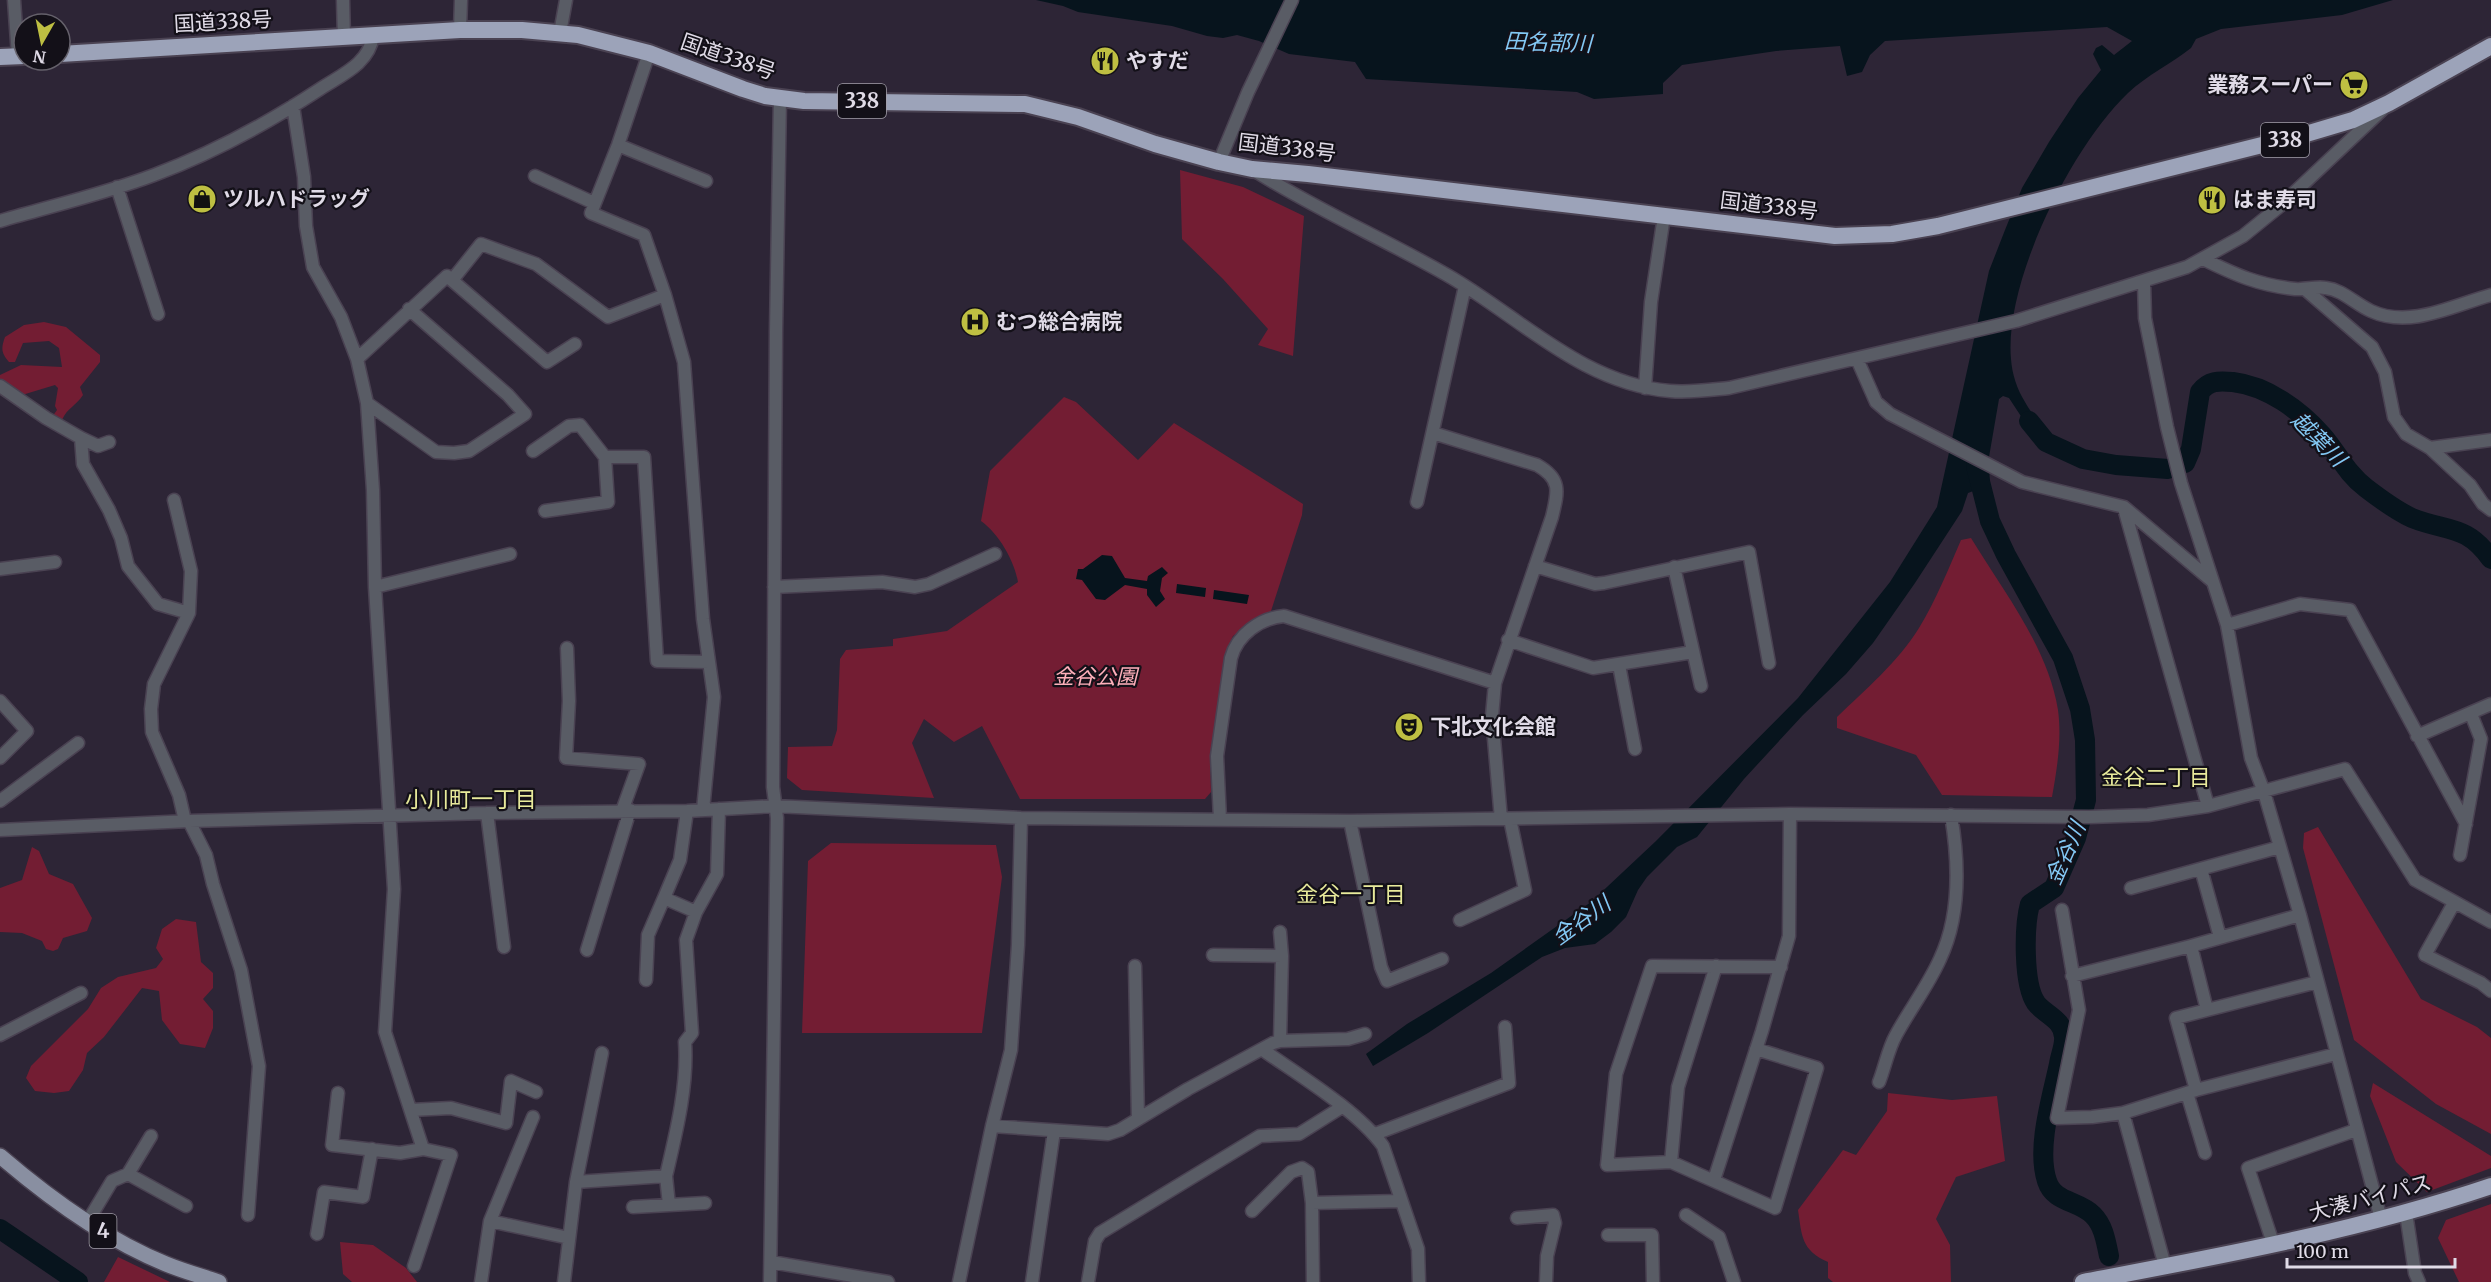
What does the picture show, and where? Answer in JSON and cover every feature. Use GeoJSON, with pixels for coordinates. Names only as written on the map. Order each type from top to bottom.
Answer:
{"type":"FeatureCollection","features":[{"type":"Feature","properties":{"kind":"highway","name":"国道338号"},"geometry":{"type":"LineString","coordinates":[[72,53],[460,30],[522,30],[560,33],[648,53],[743,89],[780,98],[804,101],[1025,104],[1078,117],[1155,144],[1252,169],[1835,236],[1892,234],[1938,226],[2306,134],[2352,120],[2390,104],[2491,46]]}},
{"type":"Feature","properties":{"kind":"highway","name":"大湊バイパス"},"geometry":{"type":"LineString","coordinates":[[2083,1282],[2274,1246],[2406,1213],[2491,1186]]}},
{"type":"Feature","properties":{"kind":"main road","name":"4"},"geometry":{"type":"LineString","coordinates":[[0,1156],[109,1235],[165,1264],[219,1282]]}},
{"type":"Feature","properties":{"kind":"street"},"geometry":{"type":"LineString","coordinates":[[343,0],[344,38]]}},
{"type":"Feature","properties":{"kind":"street"},"geometry":{"type":"LineString","coordinates":[[460,30],[461,0]]}},
{"type":"Feature","properties":{"kind":"street"},"geometry":{"type":"LineString","coordinates":[[560,33],[566,0]]}},
{"type":"Feature","properties":{"kind":"street"},"geometry":{"type":"LineString","coordinates":[[1219,162],[1248,92],[1292,0]]}},
{"type":"Feature","properties":{"kind":"street"},"geometry":{"type":"LineString","coordinates":[[0,221],[153,176],[223,146],[293,106],[361,62],[372,44],[373,36]]}},
{"type":"Feature","properties":{"kind":"street"},"geometry":{"type":"LineString","coordinates":[[648,53],[618,145],[591,213],[644,235],[665,295],[684,362],[703,619],[714,697],[703,810]]}},
{"type":"Feature","properties":{"kind":"street"},"geometry":{"type":"LineString","coordinates":[[771,1282],[777,818],[773,787],[780,98]]}},
{"type":"Feature","properties":{"kind":"street"},"geometry":{"type":"LineString","coordinates":[[1252,169],[1294,196],[1465,286],[1525,329],[1568,356],[1609,376],[1646,388],[1671,392],[1729,388],[1963,336],[2144,282],[2203,259],[2243,236],[2280,206],[2390,104]]}},
{"type":"Feature","properties":{"kind":"street"},"geometry":{"type":"LineString","coordinates":[[293,106],[304,177],[306,226],[313,267],[341,317],[357,359],[367,403],[373,490],[375,587],[394,889],[385,1032],[423,1149]]}},
{"type":"Feature","properties":{"kind":"street"},"geometry":{"type":"LineString","coordinates":[[618,145],[706,181]]}},
{"type":"Feature","properties":{"kind":"street"},"geometry":{"type":"LineString","coordinates":[[535,176],[594,203]]}},
{"type":"Feature","properties":{"kind":"street"},"geometry":{"type":"LineString","coordinates":[[117,187],[158,314]]}},
{"type":"Feature","properties":{"kind":"street"},"geometry":{"type":"LineString","coordinates":[[1646,388],[1654,274],[1664,216]]}},
{"type":"Feature","properties":{"kind":"street"},"geometry":{"type":"LineString","coordinates":[[453,279],[481,244],[536,264],[608,317],[665,295]]}},
{"type":"Feature","properties":{"kind":"street"},"geometry":{"type":"LineString","coordinates":[[2203,259],[2249,280],[2306,290],[2325,287],[2338,291],[2372,312],[2394,316],[2418,316],[2491,295]]}},
{"type":"Feature","properties":{"kind":"street"},"geometry":{"type":"LineString","coordinates":[[357,359],[447,276],[547,362],[575,344]]}},
{"type":"Feature","properties":{"kind":"street"},"geometry":{"type":"LineString","coordinates":[[2144,282],[2145,318],[2181,483],[2227,625],[2251,758],[2264,792],[2300,915],[2381,1219]]}},
{"type":"Feature","properties":{"kind":"street"},"geometry":{"type":"LineString","coordinates":[[1417,502],[1465,286]]}},
{"type":"Feature","properties":{"kind":"street"},"geometry":{"type":"LineString","coordinates":[[2306,290],[2372,347],[2385,372],[2394,417],[2406,434],[2430,448],[2470,485],[2482,504],[2491,510]]}},
{"type":"Feature","properties":{"kind":"street"},"geometry":{"type":"LineString","coordinates":[[367,403],[436,452],[469,451],[525,414],[508,395],[409,309]]}},
{"type":"Feature","properties":{"kind":"street"},"geometry":{"type":"LineString","coordinates":[[1857,359],[1876,402],[1890,414],[2022,482],[2124,507],[2212,581]]}},
{"type":"Feature","properties":{"kind":"street"},"geometry":{"type":"LineString","coordinates":[[0,386],[46,418],[81,438],[98,446],[109,442]]}},
{"type":"Feature","properties":{"kind":"street"},"geometry":{"type":"LineString","coordinates":[[533,451],[569,426],[580,425],[605,457],[608,502],[545,511]]}},
{"type":"Feature","properties":{"kind":"street"},"geometry":{"type":"LineString","coordinates":[[1433,433],[1537,465],[1548,471],[1555,479],[1556,501],[1495,683],[1492,716],[1505,819],[1525,890],[1460,920]]}},
{"type":"Feature","properties":{"kind":"street"},"geometry":{"type":"LineString","coordinates":[[81,438],[82,464],[109,510],[121,538],[129,566],[158,604],[189,614]]}},
{"type":"Feature","properties":{"kind":"street"},"geometry":{"type":"LineString","coordinates":[[2430,448],[2491,440]]}},
{"type":"Feature","properties":{"kind":"street"},"geometry":{"type":"LineString","coordinates":[[605,457],[644,457],[657,661],[709,662]]}},
{"type":"Feature","properties":{"kind":"street"},"geometry":{"type":"LineString","coordinates":[[174,500],[191,571],[189,614],[154,684],[151,709],[152,732],[179,795],[187,821],[206,855],[241,970],[259,1066],[248,1215]]}},
{"type":"Feature","properties":{"kind":"street"},"geometry":{"type":"LineString","coordinates":[[2124,507],[2208,806]]}},
{"type":"Feature","properties":{"kind":"street"},"geometry":{"type":"LineString","coordinates":[[1535,566],[1595,584],[1749,552],[1768,663]]}},
{"type":"Feature","properties":{"kind":"street"},"geometry":{"type":"LineString","coordinates":[[375,587],[510,554]]}},
{"type":"Feature","properties":{"kind":"street"},"geometry":{"type":"LineString","coordinates":[[774,587],[882,582],[915,587],[929,584],[995,554]]}},
{"type":"Feature","properties":{"kind":"street"},"geometry":{"type":"LineString","coordinates":[[0,569],[55,562]]}},
{"type":"Feature","properties":{"kind":"street"},"geometry":{"type":"LineString","coordinates":[[1674,567],[1701,686]]}},
{"type":"Feature","properties":{"kind":"street"},"geometry":{"type":"LineString","coordinates":[[2227,625],[2300,604],[2350,610],[2466,824]]}},
{"type":"Feature","properties":{"kind":"street"},"geometry":{"type":"LineString","coordinates":[[1220,819],[1217,756],[1231,658],[1237,643],[1250,629],[1284,616],[1495,683]]}},
{"type":"Feature","properties":{"kind":"street"},"geometry":{"type":"LineString","coordinates":[[1508,640],[1593,668],[1693,652]]}},
{"type":"Feature","properties":{"kind":"street"},"geometry":{"type":"LineString","coordinates":[[567,648],[569,701],[566,758],[639,764],[587,950]]}},
{"type":"Feature","properties":{"kind":"street"},"geometry":{"type":"LineString","coordinates":[[1619,665],[1635,749]]}},
{"type":"Feature","properties":{"kind":"street"},"geometry":{"type":"LineString","coordinates":[[0,701],[27,731],[0,758]]}},
{"type":"Feature","properties":{"kind":"street"},"geometry":{"type":"LineString","coordinates":[[2417,736],[2491,704]]}},
{"type":"Feature","properties":{"kind":"street"},"geometry":{"type":"LineString","coordinates":[[2460,855],[2481,739],[2471,714]]}},
{"type":"Feature","properties":{"kind":"street"},"geometry":{"type":"LineString","coordinates":[[0,801],[78,743]]}},
{"type":"Feature","properties":{"kind":"street"},"geometry":{"type":"LineString","coordinates":[[0,830],[187,821],[487,813],[687,811],[775,806],[1021,818],[1350,821],[1677,818],[1790,814],[2089,817],[2148,815],[2208,806],[2345,769],[2415,880],[2491,922]]}},
{"type":"Feature","properties":{"kind":"street"},"geometry":{"type":"LineString","coordinates":[[669,1205],[666,1176],[686,1061],[685,1042],[692,1033],[686,940],[696,912],[717,874],[719,809]]}},
{"type":"Feature","properties":{"kind":"street"},"geometry":{"type":"LineString","coordinates":[[646,980],[648,935],[680,860],[687,811]]}},
{"type":"Feature","properties":{"kind":"street"},"geometry":{"type":"LineString","coordinates":[[487,813],[504,947]]}},
{"type":"Feature","properties":{"kind":"street"},"geometry":{"type":"LineString","coordinates":[[1714,1180],[1789,936],[1790,814]]}},
{"type":"Feature","properties":{"kind":"street"},"geometry":{"type":"LineString","coordinates":[[1879,1082],[1895,1037],[1941,957],[1950,930],[1956,901],[1957,851],[1951,815]]}},
{"type":"Feature","properties":{"kind":"street"},"geometry":{"type":"LineString","coordinates":[[959,1282],[992,1126],[1011,1050],[1018,945],[1021,818]]}},
{"type":"Feature","properties":{"kind":"street"},"geometry":{"type":"LineString","coordinates":[[1350,821],[1381,967],[1387,981],[1442,959]]}},
{"type":"Feature","properties":{"kind":"street"},"geometry":{"type":"LineString","coordinates":[[2131,888],[2280,847]]}},
{"type":"Feature","properties":{"kind":"street"},"geometry":{"type":"LineString","coordinates":[[2201,869],[2220,937]]}},
{"type":"Feature","properties":{"kind":"street"},"geometry":{"type":"LineString","coordinates":[[664,898],[696,912]]}},
{"type":"Feature","properties":{"kind":"street"},"geometry":{"type":"LineString","coordinates":[[2454,903],[2425,955],[2481,983],[2491,992]]}},
{"type":"Feature","properties":{"kind":"street"},"geometry":{"type":"LineString","coordinates":[[2062,910],[2079,1010],[2057,1118],[2092,1118],[2123,1113],[2192,1091],[2336,1054]]}},
{"type":"Feature","properties":{"kind":"street"},"geometry":{"type":"LineString","coordinates":[[2072,976],[2300,915]]}},
{"type":"Feature","properties":{"kind":"street"},"geometry":{"type":"LineString","coordinates":[[1280,932],[1282,956],[1280,1041]]}},
{"type":"Feature","properties":{"kind":"street"},"geometry":{"type":"LineString","coordinates":[[2191,946],[2207,1010]]}},
{"type":"Feature","properties":{"kind":"street"},"geometry":{"type":"LineString","coordinates":[[1213,954],[1282,956]]}},
{"type":"Feature","properties":{"kind":"street"},"geometry":{"type":"LineString","coordinates":[[1136,966],[1138,1119]]}},
{"type":"Feature","properties":{"kind":"street"},"geometry":{"type":"LineString","coordinates":[[1756,1049],[1817,1068],[1775,1208],[1671,1162],[1607,1165],[1616,1074],[1652,966],[1781,967]]}},
{"type":"Feature","properties":{"kind":"street"},"geometry":{"type":"LineString","coordinates":[[1671,1162],[1678,1087],[1716,966]]}},
{"type":"Feature","properties":{"kind":"street"},"geometry":{"type":"LineString","coordinates":[[2205,1153],[2176,1018],[2317,982]]}},
{"type":"Feature","properties":{"kind":"street"},"geometry":{"type":"LineString","coordinates":[[0,1035],[81,993]]}},
{"type":"Feature","properties":{"kind":"street"},"geometry":{"type":"LineString","coordinates":[[1375,1134],[1509,1083],[1505,1027]]}},
{"type":"Feature","properties":{"kind":"street"},"geometry":{"type":"LineString","coordinates":[[992,1126],[1108,1134],[1120,1130],[1188,1089],[1280,1041],[1348,1038],[1365,1034]]}},
{"type":"Feature","properties":{"kind":"street"},"geometry":{"type":"LineString","coordinates":[[1263,1050],[1342,1107],[1375,1134],[1383,1146],[1418,1249],[1419,1282]]}},
{"type":"Feature","properties":{"kind":"street"},"geometry":{"type":"LineString","coordinates":[[564,1282],[576,1182],[602,1053]]}},
{"type":"Feature","properties":{"kind":"street"},"geometry":{"type":"LineString","coordinates":[[411,1110],[450,1108],[506,1123],[511,1081],[536,1092]]}},
{"type":"Feature","properties":{"kind":"street"},"geometry":{"type":"LineString","coordinates":[[338,1093],[333,1145],[400,1153],[423,1149],[451,1155],[414,1266]]}},
{"type":"Feature","properties":{"kind":"street"},"geometry":{"type":"LineString","coordinates":[[1088,1282],[1095,1240],[1100,1233],[1260,1136],[1299,1134],[1342,1107]]}},
{"type":"Feature","properties":{"kind":"street"},"geometry":{"type":"LineString","coordinates":[[2123,1113],[2165,1266]]}},
{"type":"Feature","properties":{"kind":"street"},"geometry":{"type":"LineString","coordinates":[[481,1282],[490,1221],[533,1117]]}},
{"type":"Feature","properties":{"kind":"street"},"geometry":{"type":"LineString","coordinates":[[2274,1246],[2248,1168],[2356,1130]]}},
{"type":"Feature","properties":{"kind":"street"},"geometry":{"type":"LineString","coordinates":[[1032,1282],[1054,1131]]}},
{"type":"Feature","properties":{"kind":"street"},"geometry":{"type":"LineString","coordinates":[[88,1221],[112,1181],[129,1174],[151,1136]]}},
{"type":"Feature","properties":{"kind":"street"},"geometry":{"type":"LineString","coordinates":[[317,1234],[324,1192],[363,1197],[372,1149]]}},
{"type":"Feature","properties":{"kind":"street"},"geometry":{"type":"LineString","coordinates":[[1252,1211],[1291,1172],[1302,1168],[1308,1172],[1312,1203],[1313,1282]]}},
{"type":"Feature","properties":{"kind":"street"},"geometry":{"type":"LineString","coordinates":[[129,1174],[186,1206]]}},
{"type":"Feature","properties":{"kind":"street"},"geometry":{"type":"LineString","coordinates":[[576,1182],[666,1176]]}},
{"type":"Feature","properties":{"kind":"street"},"geometry":{"type":"LineString","coordinates":[[1312,1203],[1400,1201]]}},
{"type":"Feature","properties":{"kind":"street"},"geometry":{"type":"LineString","coordinates":[[633,1207],[705,1203]]}},
{"type":"Feature","properties":{"kind":"street"},"geometry":{"type":"LineString","coordinates":[[2406,1213],[2415,1273],[2419,1282]]}},
{"type":"Feature","properties":{"kind":"street"},"geometry":{"type":"LineString","coordinates":[[1517,1218],[1553,1215],[1555,1223],[1547,1256],[1546,1282]]}},
{"type":"Feature","properties":{"kind":"street"},"geometry":{"type":"LineString","coordinates":[[1686,1215],[1719,1237],[1734,1282]]}},
{"type":"Feature","properties":{"kind":"street"},"geometry":{"type":"LineString","coordinates":[[490,1221],[569,1238]]}},
{"type":"Feature","properties":{"kind":"street"},"geometry":{"type":"LineString","coordinates":[[1608,1235],[1652,1235],[1653,1282]]}},
{"type":"Feature","properties":{"kind":"street"},"geometry":{"type":"LineString","coordinates":[[771,1262],[888,1282]]}},
{"type":"Feature","properties":{"kind":"green space"},"geometry":{"type":"Polygon","coordinates":[[[1180,170],[1243,187],[1304,216],[1293,356],[1258,345],[1268,329],[1223,279],[1182,239],[1180,170]]]}},
{"type":"Feature","properties":{"kind":"green space"},"geometry":{"type":"Polygon","coordinates":[[[44,322],[66,327],[100,355],[100,362],[80,387],[83,395],[62,420],[52,417],[57,410],[55,406],[58,388],[55,385],[22,395],[11,401],[0,393],[0,375],[21,365],[62,367],[59,348],[49,341],[23,343],[15,362],[9,362],[4,356],[2,347],[5,337],[24,325],[44,322]]]}},
{"type":"Feature","properties":{"kind":"green space","name":"金谷公園"},"geometry":{"type":"Polygon","coordinates":[[[1064,397],[1076,402],[1138,460],[1174,423],[1303,504],[1302,515],[1271,611],[1233,636],[1227,649],[1210,755],[1211,792],[1205,799],[1020,799],[982,726],[954,742],[924,719],[912,743],[934,798],[802,790],[787,778],[788,747],[832,746],[837,730],[840,659],[846,650],[893,646],[893,639],[947,631],[1018,582],[1005,548],[988,526],[981,521],[990,471],[1064,397]]]}},
{"type":"Feature","properties":{"kind":"green space"},"geometry":{"type":"Polygon","coordinates":[[[1971,538],[2023,620],[2045,664],[2053,687],[2058,710],[2059,743],[2052,797],[1942,795],[1916,755],[1837,728],[1837,717],[1881,675],[1911,640],[1942,585],[1961,540],[1971,538]]]}},
{"type":"Feature","properties":{"kind":"green space"},"geometry":{"type":"Polygon","coordinates":[[[2318,827],[2421,999],[2477,1027],[2491,1038],[2491,1134],[2436,1104],[2354,1040],[2303,848],[2304,833],[2318,827]]]}},
{"type":"Feature","properties":{"kind":"green space"},"geometry":{"type":"Polygon","coordinates":[[[831,843],[996,845],[1002,877],[982,1033],[802,1033],[808,861],[831,843]]]}},
{"type":"Feature","properties":{"kind":"green space"},"geometry":{"type":"Polygon","coordinates":[[[32,847],[39,851],[49,874],[73,884],[92,918],[87,931],[63,938],[58,949],[53,951],[46,949],[42,941],[22,933],[0,932],[0,888],[22,880],[32,847]]]}},
{"type":"Feature","properties":{"kind":"green space"},"geometry":{"type":"Polygon","coordinates":[[[176,919],[196,922],[201,962],[213,973],[213,988],[203,999],[213,1011],[213,1028],[205,1048],[180,1044],[162,1020],[159,991],[142,988],[104,1037],[87,1053],[83,1070],[69,1091],[54,1093],[35,1091],[26,1078],[31,1066],[88,1009],[101,988],[118,977],[156,968],[163,959],[156,948],[162,929],[176,919]]]}},
{"type":"Feature","properties":{"kind":"green space"},"geometry":{"type":"Polygon","coordinates":[[[2373,1083],[2491,1156],[2491,1168],[2427,1192],[2396,1162],[2370,1096],[2373,1083]]]}},
{"type":"Feature","properties":{"kind":"green space"},"geometry":{"type":"Polygon","coordinates":[[[1888,1093],[1952,1100],[1997,1096],[2005,1161],[1956,1177],[1936,1219],[1950,1245],[1951,1282],[1833,1282],[1828,1278],[1828,1262],[1812,1252],[1802,1235],[1798,1210],[1843,1150],[1856,1155],[1887,1111],[1888,1093]]]}},
{"type":"Feature","properties":{"kind":"green space"},"geometry":{"type":"Polygon","coordinates":[[[2491,1204],[2491,1282],[2459,1282],[2438,1238],[2446,1220],[2491,1204]]]}},
{"type":"Feature","properties":{"kind":"green space"},"geometry":{"type":"Polygon","coordinates":[[[340,1242],[373,1245],[406,1268],[417,1282],[352,1282],[343,1274],[340,1242]]]}},
{"type":"Feature","properties":{"kind":"green space"},"geometry":{"type":"Polygon","coordinates":[[[118,1257],[170,1282],[104,1282],[118,1257]]]}},
{"type":"Feature","properties":{"kind":"water","name":"田名部川"},"geometry":{"type":"Polygon","coordinates":[[[1036,0],[2393,0],[2342,15],[2221,29],[2196,39],[2191,48],[2128,93],[2107,116],[2085,146],[2065,180],[2030,255],[2018,292],[2012,327],[2012,370],[2020,392],[2041,426],[2046,442],[2034,436],[2009,398],[2003,396],[1999,399],[1989,457],[1990,490],[1976,490],[1968,493],[1962,511],[1873,643],[1744,779],[1697,837],[1677,847],[1647,877],[1638,890],[1626,917],[1611,932],[1595,944],[1565,948],[1542,957],[1428,1033],[1373,1066],[1366,1054],[1407,1024],[1491,973],[1591,902],[1656,841],[1798,698],[1890,582],[1937,507],[1989,271],[2022,188],[2078,98],[2101,70],[2093,54],[2096,48],[2102,45],[2114,55],[2132,41],[2107,27],[1885,41],[1870,55],[1862,72],[1847,76],[1840,46],[1776,51],[1682,65],[1663,83],[1663,94],[1594,99],[1577,92],[1366,79],[1355,62],[1289,54],[1259,41],[1237,35],[1223,38],[1207,36],[1172,26],[1078,12],[1036,0]]]}},
{"type":"Feature","properties":{"kind":"water"},"geometry":{"type":"Polygon","coordinates":[[[1102,555],[1112,556],[1125,578],[1147,581],[1148,576],[1162,567],[1168,573],[1162,578],[1160,591],[1165,599],[1156,607],[1147,595],[1147,589],[1125,585],[1105,600],[1096,599],[1082,580],[1076,579],[1078,569],[1083,569],[1102,555]]]}},
{"type":"Feature","properties":{"kind":"water"},"geometry":{"type":"Polygon","coordinates":[[[1177,584],[1206,588],[1205,597],[1176,593],[1177,584]]]}},
{"type":"Feature","properties":{"kind":"water"},"geometry":{"type":"Polygon","coordinates":[[[1214,590],[1249,595],[1247,604],[1213,599],[1214,590]]]}},
{"type":"Feature","properties":{"kind":"waterway","name":"越葉川"},"geometry":{"type":"LineString","coordinates":[[2185,463],[2191,449],[2200,392],[2207,385],[2215,382],[2246,384],[2270,394],[2304,417],[2322,435],[2353,476],[2382,500],[2412,518],[2464,534],[2482,548],[2491,559]]}},
{"type":"Feature","properties":{"kind":"waterway","name":"越葉川"},"geometry":{"type":"LineString","coordinates":[[2029,421],[2046,442],[2083,459],[2116,465],[2168,469]]}},
{"type":"Feature","properties":{"kind":"waterway","name":"金谷川"},"geometry":{"type":"LineString","coordinates":[[1976,466],[1990,521],[2006,555],[2063,658],[2080,709],[2085,740],[2086,800],[2076,838],[2054,888],[2030,904],[2026,955],[2029,983],[2036,1003],[2060,1026],[2064,1037],[2044,1138],[2044,1168],[2047,1181],[2055,1193],[2087,1210],[2097,1219],[2104,1234],[2109,1256]]}},
{"type":"Feature","properties":{"kind":"waterway"},"geometry":{"type":"LineString","coordinates":[[0,1229],[78,1282]]}},
{"type":"Feature","properties":{"kind":"place","name":"やすだ"},"geometry":{"type":"Point","coordinates":[1105,61]}},
{"type":"Feature","properties":{"kind":"place","name":"業務スーパー"},"geometry":{"type":"Point","coordinates":[2354,85]}},
{"type":"Feature","properties":{"kind":"place","name":"ツルハドラッグ"},"geometry":{"type":"Point","coordinates":[202,199]}},
{"type":"Feature","properties":{"kind":"place","name":"はま寿司"},"geometry":{"type":"Point","coordinates":[2212,200]}},
{"type":"Feature","properties":{"kind":"place","name":"むつ総合病院"},"geometry":{"type":"Point","coordinates":[975,322]}},
{"type":"Feature","properties":{"kind":"place","name":"下北文化会館"},"geometry":{"type":"Point","coordinates":[1409,727]}},
{"type":"Feature","properties":{"kind":"district","name":"金谷二丁目"},"geometry":{"type":"Point","coordinates":[2156,777]}},
{"type":"Feature","properties":{"kind":"district","name":"小川町一丁目"},"geometry":{"type":"Point","coordinates":[471,799]}},
{"type":"Feature","properties":{"kind":"district","name":"金谷一丁目"},"geometry":{"type":"Point","coordinates":[1351,894]}}]}
